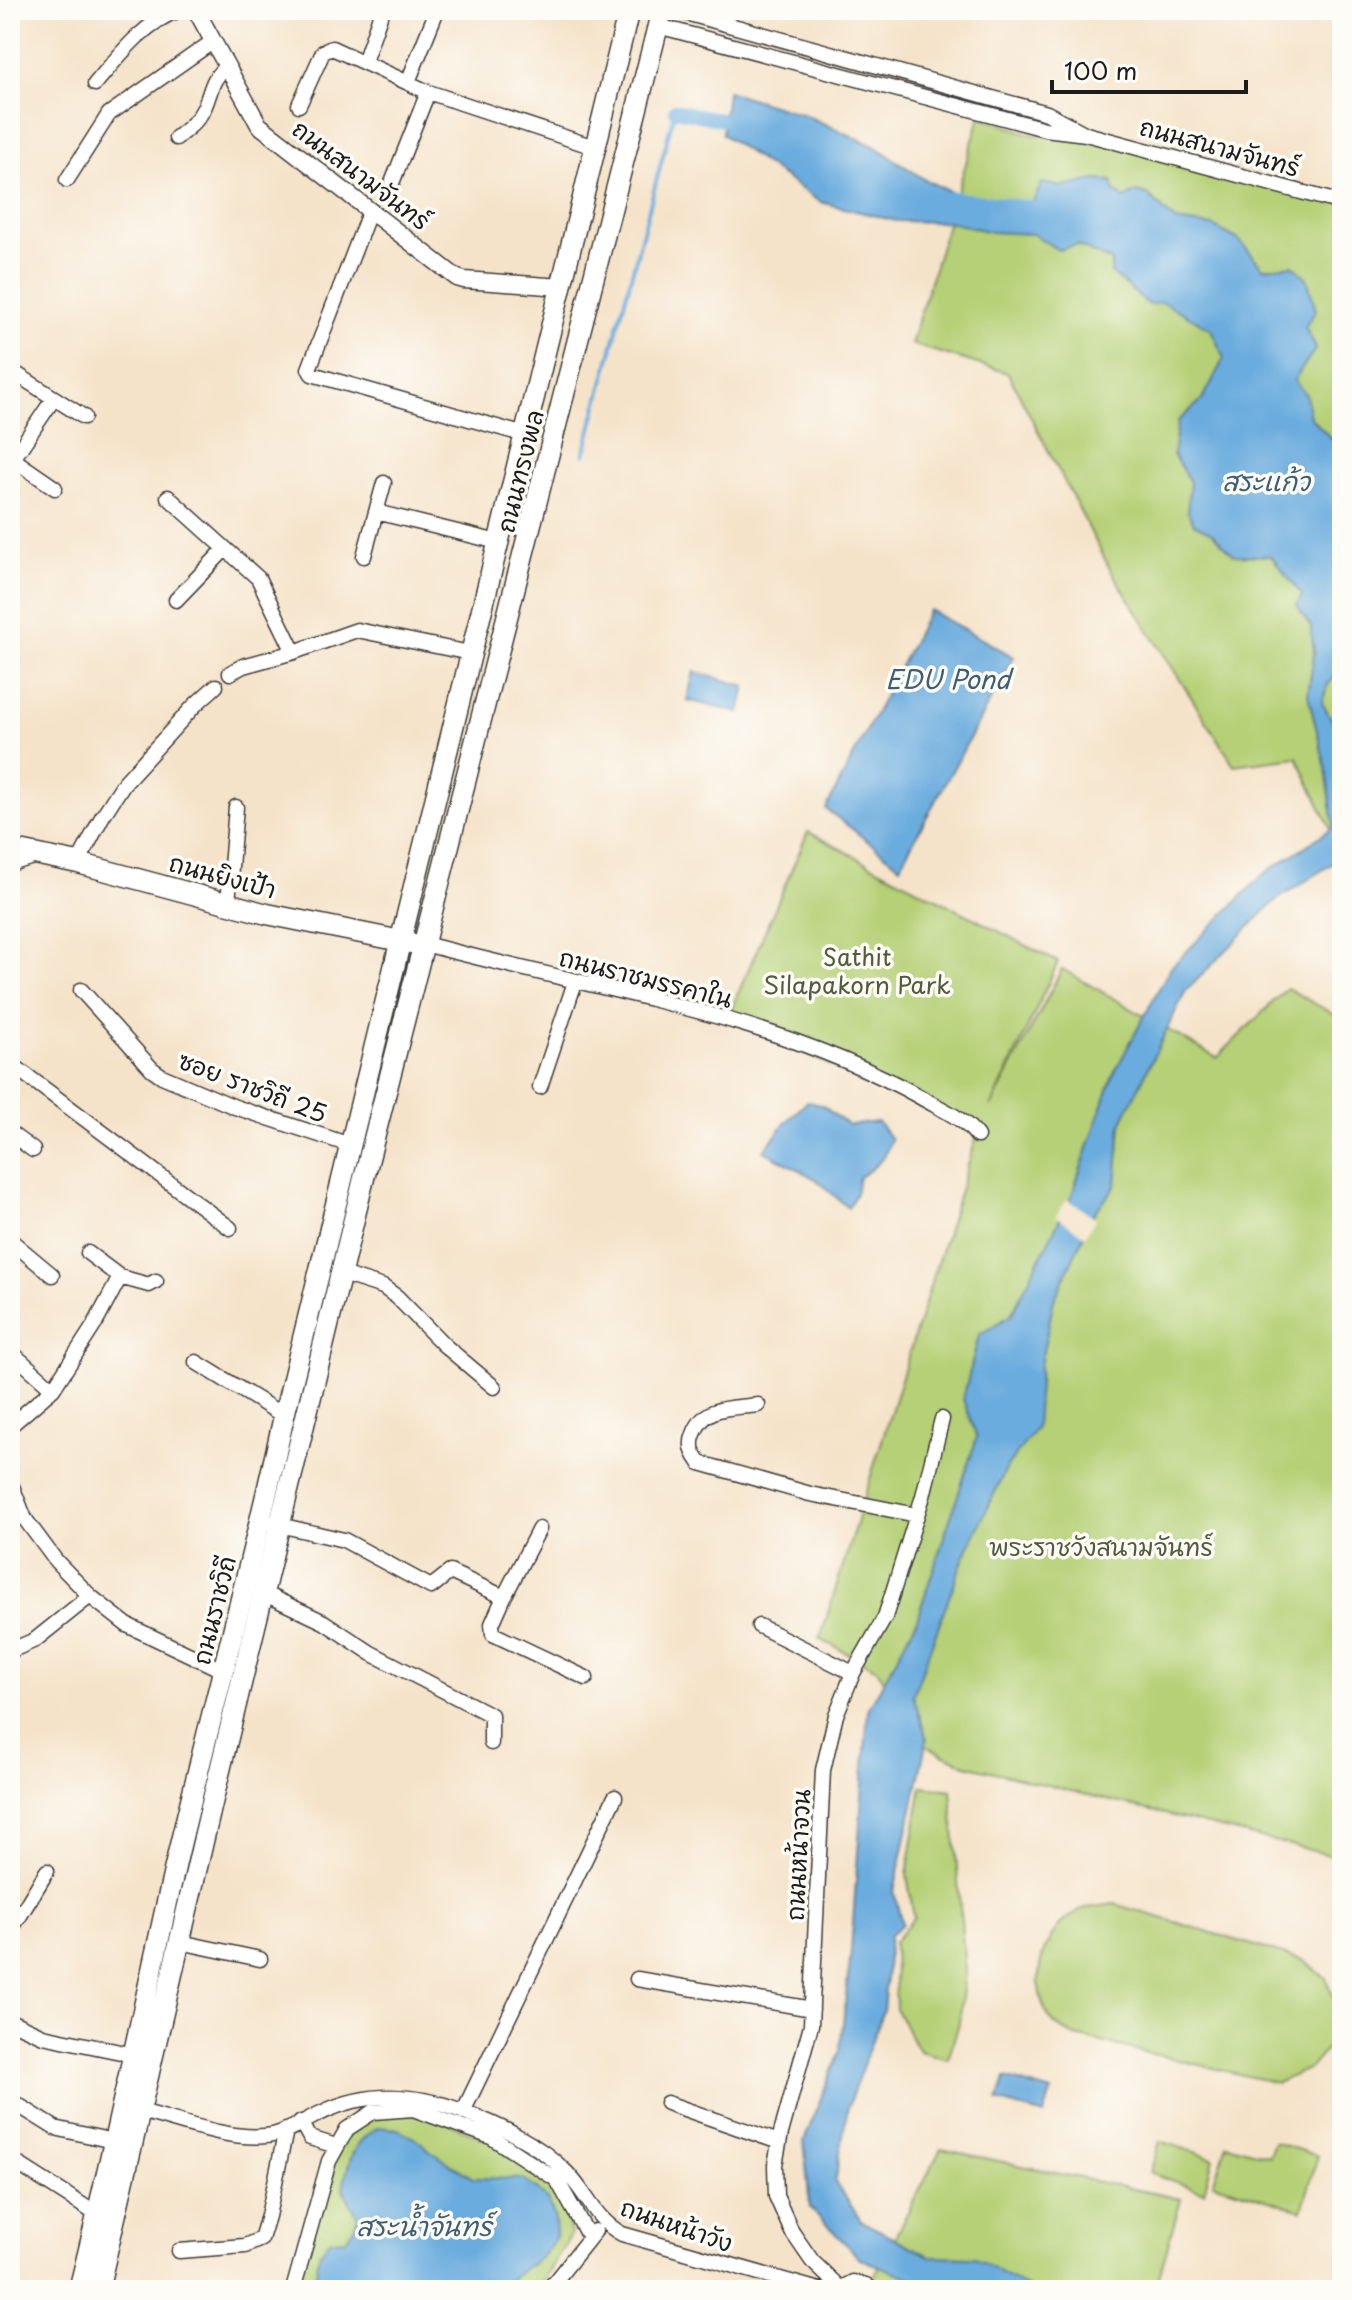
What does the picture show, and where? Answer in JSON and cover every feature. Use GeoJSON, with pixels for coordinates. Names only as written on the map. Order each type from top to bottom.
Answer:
{"type":"FeatureCollection","features":[{"type":"Feature","properties":{"kind":"main road","name":"ถนนทรงพล"},"geometry":{"type":"LineString","coordinates":[[400,942],[629,10]]}},
{"type":"Feature","properties":{"kind":"main road","name":"ถนนทรงพล"},"geometry":{"type":"LineString","coordinates":[[425,944],[660,18]]}},
{"type":"Feature","properties":{"kind":"main road"},"geometry":{"type":"LineString","coordinates":[[560,293],[588,306]]}},
{"type":"Feature","properties":{"kind":"main road","name":"ถนนยิงเป้า"},"geometry":{"type":"LineString","coordinates":[[10,849],[78,863],[228,903],[400,942],[425,944]]}},
{"type":"Feature","properties":{"kind":"main road","name":"ถนนราชวิถี"},"geometry":{"type":"LineString","coordinates":[[79,2290],[113,2141],[203,1797],[265,1594],[270,1523],[284,1416],[400,942]]}},
{"type":"Feature","properties":{"kind":"main road","name":"ถนนราชวิถี"},"geometry":{"type":"LineString","coordinates":[[98,2290],[180,1942],[224,1671],[342,1274],[425,944]]}},
{"type":"Feature","properties":{"kind":"street"},"geometry":{"type":"LineString","coordinates":[[95,84],[137,36],[164,16],[179,10]]}},
{"type":"Feature","properties":{"kind":"street","name":"ถนนสนามจันทร์"},"geometry":{"type":"LineString","coordinates":[[196,10],[259,125],[464,280],[560,293]]}},
{"type":"Feature","properties":{"kind":"street"},"geometry":{"type":"LineString","coordinates":[[364,62],[382,10]]}},
{"type":"Feature","properties":{"kind":"street"},"geometry":{"type":"LineString","coordinates":[[408,82],[437,10]]}},
{"type":"Feature","properties":{"kind":"street","name":"ถนนสนามจันทร์"},"geometry":{"type":"LineString","coordinates":[[675,10],[1022,106],[1059,118],[1086,134]]}},
{"type":"Feature","properties":{"kind":"street","name":"ถนนสนามจันทร์"},"geometry":{"type":"LineString","coordinates":[[660,18],[1045,129],[1086,134],[1342,203]]}},
{"type":"Feature","properties":{"kind":"street"},"geometry":{"type":"LineString","coordinates":[[67,180],[109,114],[212,42]]}},
{"type":"Feature","properties":{"kind":"street"},"geometry":{"type":"LineString","coordinates":[[299,105],[323,52],[329,48],[428,92],[597,148]]}},
{"type":"Feature","properties":{"kind":"street"},"geometry":{"type":"LineString","coordinates":[[176,138],[197,120],[214,79],[226,67]]}},
{"type":"Feature","properties":{"kind":"street"},"geometry":{"type":"LineString","coordinates":[[392,183],[428,92]]}},
{"type":"Feature","properties":{"kind":"street"},"geometry":{"type":"LineString","coordinates":[[370,210],[309,369],[312,374],[525,435]]}},
{"type":"Feature","properties":{"kind":"street"},"geometry":{"type":"LineString","coordinates":[[10,370],[84,417]]}},
{"type":"Feature","properties":{"kind":"street"},"geometry":{"type":"LineString","coordinates":[[54,398],[11,458],[55,488]]}},
{"type":"Feature","properties":{"kind":"street"},"geometry":{"type":"LineString","coordinates":[[364,556],[384,483]]}},
{"type":"Feature","properties":{"kind":"street"},"geometry":{"type":"LineString","coordinates":[[168,497],[263,584],[294,652]]}},
{"type":"Feature","properties":{"kind":"street"},"geometry":{"type":"LineString","coordinates":[[376,512],[498,542]]}},
{"type":"Feature","properties":{"kind":"street"},"geometry":{"type":"LineString","coordinates":[[176,600],[225,549]]}},
{"type":"Feature","properties":{"kind":"street"},"geometry":{"type":"LineString","coordinates":[[230,673],[243,666],[357,630],[470,653]]}},
{"type":"Feature","properties":{"kind":"street"},"geometry":{"type":"LineString","coordinates":[[78,863],[124,783],[216,686]]}},
{"type":"Feature","properties":{"kind":"street"},"geometry":{"type":"LineString","coordinates":[[228,903],[236,807]]}},
{"type":"Feature","properties":{"kind":"street"},"geometry":{"type":"LineString","coordinates":[[10,863],[33,856]]}},
{"type":"Feature","properties":{"kind":"street","name":"ถนนราชมรรคาใน"},"geometry":{"type":"LineString","coordinates":[[425,944],[763,1029],[890,1080],[961,1121],[977,1136]]}},
{"type":"Feature","properties":{"kind":"street"},"geometry":{"type":"LineString","coordinates":[[540,1087],[575,982]]}},
{"type":"Feature","properties":{"kind":"street","name":"ซอย ราชวิถี 25"},"geometry":{"type":"LineString","coordinates":[[81,990],[152,1069],[162,1076],[235,1107],[350,1145]]}},
{"type":"Feature","properties":{"kind":"street"},"geometry":{"type":"LineString","coordinates":[[10,1063],[230,1228]]}},
{"type":"Feature","properties":{"kind":"street"},"geometry":{"type":"LineString","coordinates":[[10,1133],[33,1150]]}},
{"type":"Feature","properties":{"kind":"street"},"geometry":{"type":"LineString","coordinates":[[10,1240],[52,1275]]}},
{"type":"Feature","properties":{"kind":"street"},"geometry":{"type":"LineString","coordinates":[[88,1253],[120,1277],[149,1285],[156,1281]]}},
{"type":"Feature","properties":{"kind":"street"},"geometry":{"type":"LineString","coordinates":[[342,1274],[383,1287],[397,1297],[444,1345],[494,1387]]}},
{"type":"Feature","properties":{"kind":"street"},"geometry":{"type":"LineString","coordinates":[[10,1426],[53,1389],[95,1324],[120,1277]]}},
{"type":"Feature","properties":{"kind":"street"},"geometry":{"type":"LineString","coordinates":[[10,1351],[53,1389]]}},
{"type":"Feature","properties":{"kind":"street"},"geometry":{"type":"LineString","coordinates":[[196,1362],[284,1416]]}},
{"type":"Feature","properties":{"kind":"street"},"geometry":{"type":"LineString","coordinates":[[758,1405],[711,1412],[702,1417],[691,1442],[693,1453],[700,1463],[810,1494],[917,1515]]}},
{"type":"Feature","properties":{"kind":"street","name":"ถนนหน้าจวน"},"geometry":{"type":"LineString","coordinates":[[839,2289],[812,2261],[792,2232],[776,2196],[775,2165],[811,2025],[823,1770],[836,1715],[853,1673],[885,1617],[917,1515],[942,1419]]}},
{"type":"Feature","properties":{"kind":"street"},"geometry":{"type":"LineString","coordinates":[[10,1481],[25,1519],[56,1561],[90,1596],[127,1625],[224,1671]]}},
{"type":"Feature","properties":{"kind":"street"},"geometry":{"type":"LineString","coordinates":[[270,1523],[344,1540],[431,1587],[450,1572],[504,1597]]}},
{"type":"Feature","properties":{"kind":"street"},"geometry":{"type":"LineString","coordinates":[[539,1529],[492,1624],[493,1634],[586,1678]]}},
{"type":"Feature","properties":{"kind":"street"},"geometry":{"type":"LineString","coordinates":[[265,1594],[324,1622],[371,1653],[491,1715],[491,1743]]}},
{"type":"Feature","properties":{"kind":"street"},"geometry":{"type":"LineString","coordinates":[[10,1651],[35,1640],[90,1596]]}},
{"type":"Feature","properties":{"kind":"street"},"geometry":{"type":"LineString","coordinates":[[759,1626],[853,1673]]}},
{"type":"Feature","properties":{"kind":"street"},"geometry":{"type":"LineString","coordinates":[[463,2112],[615,1797]]}},
{"type":"Feature","properties":{"kind":"street"},"geometry":{"type":"LineString","coordinates":[[10,1931],[16,1910],[47,1871]]}},
{"type":"Feature","properties":{"kind":"street"},"geometry":{"type":"LineString","coordinates":[[180,1942],[260,1959]]}},
{"type":"Feature","properties":{"kind":"street"},"geometry":{"type":"LineString","coordinates":[[637,1979],[812,2009]]}},
{"type":"Feature","properties":{"kind":"street"},"geometry":{"type":"LineString","coordinates":[[10,2021],[43,2036],[135,2055]]}},
{"type":"Feature","properties":{"kind":"street","name":"ถนนหน้าวัง"},"geometry":{"type":"LineString","coordinates":[[140,2111],[253,2137],[286,2130],[353,2100],[375,2096],[421,2100],[463,2112],[514,2134],[567,2173],[603,2222],[622,2234],[819,2290]]}},
{"type":"Feature","properties":{"kind":"street"},"geometry":{"type":"LineString","coordinates":[[10,2100],[55,2128],[113,2141],[140,2111]]}},
{"type":"Feature","properties":{"kind":"street"},"geometry":{"type":"LineString","coordinates":[[667,2103],[779,2142]]}},
{"type":"Feature","properties":{"kind":"street"},"geometry":{"type":"LineString","coordinates":[[293,2290],[329,2161],[347,2129],[373,2112],[413,2109],[491,2137],[557,2180],[589,2237]]}},
{"type":"Feature","properties":{"kind":"street"},"geometry":{"type":"LineString","coordinates":[[301,2122],[312,2140],[336,2146]]}},
{"type":"Feature","properties":{"kind":"street"},"geometry":{"type":"LineString","coordinates":[[179,2251],[245,2246],[261,2239],[286,2130]]}},
{"type":"Feature","properties":{"kind":"street"},"geometry":{"type":"LineString","coordinates":[[10,2159],[98,2215]]}},
{"type":"Feature","properties":{"kind":"street"},"geometry":{"type":"LineString","coordinates":[[548,2290],[603,2222]]}},
{"type":"Feature","properties":{"kind":"street"},"geometry":{"type":"LineString","coordinates":[[839,2289],[846,2284],[860,2282],[872,2290]]}},
{"type":"Feature","properties":{"kind":"street"},"geometry":{"type":"LineString","coordinates":[[10,2285],[15,2290]]}},
{"type":"Feature","properties":{"kind":"green space"},"geometry":{"type":"Polygon","coordinates":[[[980,117],[1034,135],[1086,134],[1342,203],[1342,852],[1297,757],[1234,765],[1110,569],[1008,373],[911,344],[980,117]]]}},
{"type":"Feature","properties":{"kind":"green space","name":"พระราชวังสนามจันทร์"},"geometry":{"type":"Polygon","coordinates":[[[808,832],[1058,962],[991,1107],[1062,969],[1217,1058],[1287,988],[1342,1019],[1342,1858],[966,1765],[924,1745],[877,1669],[820,1639],[977,1136],[960,1124],[727,1019],[808,832]]]}},
{"type":"Feature","properties":{"kind":"green space"},"geometry":{"type":"Polygon","coordinates":[[[922,1786],[951,1790],[965,1972],[959,2023],[948,2059],[919,2051],[896,2010],[894,1942],[914,1918],[907,1875],[922,1786]]]}},
{"type":"Feature","properties":{"kind":"green space"},"geometry":{"type":"Polygon","coordinates":[[[1114,1904],[1303,1960],[1326,1978],[1337,2008],[1331,2043],[1310,2068],[1277,2083],[1076,2036],[1061,2029],[1045,2009],[1040,1993],[1041,1960],[1047,1944],[1068,1918],[1086,1909],[1114,1904]]]}},
{"type":"Feature","properties":{"kind":"green space","name":"สระน้ำจันทร์"},"geometry":{"type":"Polygon","coordinates":[[[374,2114],[429,2114],[540,2164],[564,2195],[571,2235],[537,2290],[294,2290],[339,2143],[374,2114]]]}},
{"type":"Feature","properties":{"kind":"green space"},"geometry":{"type":"Polygon","coordinates":[[[1160,2141],[1213,2158],[1204,2192],[1150,2173],[1160,2141]]]}},
{"type":"Feature","properties":{"kind":"green space"},"geometry":{"type":"Polygon","coordinates":[[[1274,2142],[1318,2156],[1302,2210],[1213,2183],[1227,2144],[1269,2156],[1274,2142]]]}},
{"type":"Feature","properties":{"kind":"green space"},"geometry":{"type":"Polygon","coordinates":[[[941,2149],[1181,2199],[1155,2290],[867,2290],[941,2149]]]}},
{"type":"Feature","properties":{"kind":"water","name":"สระแก้ว"},"geometry":{"type":"Polygon","coordinates":[[[727,91],[805,115],[874,146],[924,179],[965,199],[1030,208],[1042,183],[1064,187],[1095,180],[1112,181],[1114,190],[1124,199],[1136,192],[1148,195],[1175,221],[1213,226],[1239,240],[1263,268],[1293,265],[1307,278],[1316,310],[1305,327],[1316,348],[1294,380],[1306,395],[1310,417],[1333,440],[1342,459],[1342,571],[1334,578],[1342,602],[1342,670],[1328,684],[1322,703],[1342,736],[1342,857],[1274,902],[1185,992],[1121,1124],[1116,1186],[1094,1213],[1054,1300],[1040,1365],[1036,1428],[1007,1467],[964,1557],[913,1695],[927,1739],[894,1892],[902,1924],[890,1935],[883,2011],[848,2106],[835,2181],[861,2221],[929,2256],[974,2257],[1031,2290],[942,2290],[861,2259],[810,2208],[804,2141],[840,2050],[851,1951],[868,1710],[916,1622],[977,1437],[963,1399],[979,1335],[1011,1315],[1071,1197],[1113,1075],[1170,968],[1264,874],[1334,827],[1326,768],[1308,695],[1314,654],[1311,627],[1297,606],[1302,595],[1271,556],[1234,555],[1212,533],[1194,524],[1187,511],[1190,482],[1173,455],[1178,421],[1203,399],[1224,358],[1211,329],[1163,302],[1149,305],[1111,273],[1111,261],[1077,245],[1058,250],[1033,234],[991,232],[949,222],[896,221],[820,202],[722,134],[727,91]]]}},
{"type":"Feature","properties":{"kind":"water","name":"EDU Pond"},"geometry":{"type":"Polygon","coordinates":[[[929,610],[1014,657],[900,866],[826,809],[929,610]]]}},
{"type":"Feature","properties":{"kind":"water"},"geometry":{"type":"Polygon","coordinates":[[[694,672],[746,686],[740,713],[687,700],[694,672]]]}},
{"type":"Feature","properties":{"kind":"water"},"geometry":{"type":"Polygon","coordinates":[[[808,1101],[823,1106],[848,1125],[878,1122],[891,1139],[879,1162],[859,1177],[856,1193],[848,1208],[816,1179],[764,1151],[787,1121],[808,1101]]]}},
{"type":"Feature","properties":{"kind":"water"},"geometry":{"type":"Polygon","coordinates":[[[1005,2078],[1051,2092],[1044,2115],[998,2101],[1005,2078]]]}},
{"type":"Feature","properties":{"kind":"water","name":"สระน้ำจันทร์"},"geometry":{"type":"Polygon","coordinates":[[[379,2127],[398,2129],[414,2137],[473,2178],[521,2179],[536,2188],[548,2201],[555,2219],[556,2234],[550,2247],[495,2290],[314,2290],[319,2255],[330,2240],[346,2239],[358,2217],[343,2189],[350,2160],[357,2145],[379,2127]]]}},
{"type":"Feature","properties":{"kind":"pier"},"geometry":{"type":"Polygon","coordinates":[[[1067,1199],[1096,1218],[1085,1236],[1056,1216],[1067,1199]]]}},
{"type":"Feature","properties":{"kind":"waterway"},"geometry":{"type":"LineString","coordinates":[[584,455],[675,110]]}},
{"type":"Feature","properties":{"kind":"waterway"},"geometry":{"type":"LineString","coordinates":[[675,110],[740,124]]}},
{"type":"Feature","properties":{"kind":"waterway"},"geometry":{"type":"LineString","coordinates":[[951,198],[1041,209]]}},
{"type":"Feature","properties":{"kind":"park label","name":"Sathit Silapakorn Park"},"geometry":{"type":"Point","coordinates":[857,970]}}]}
